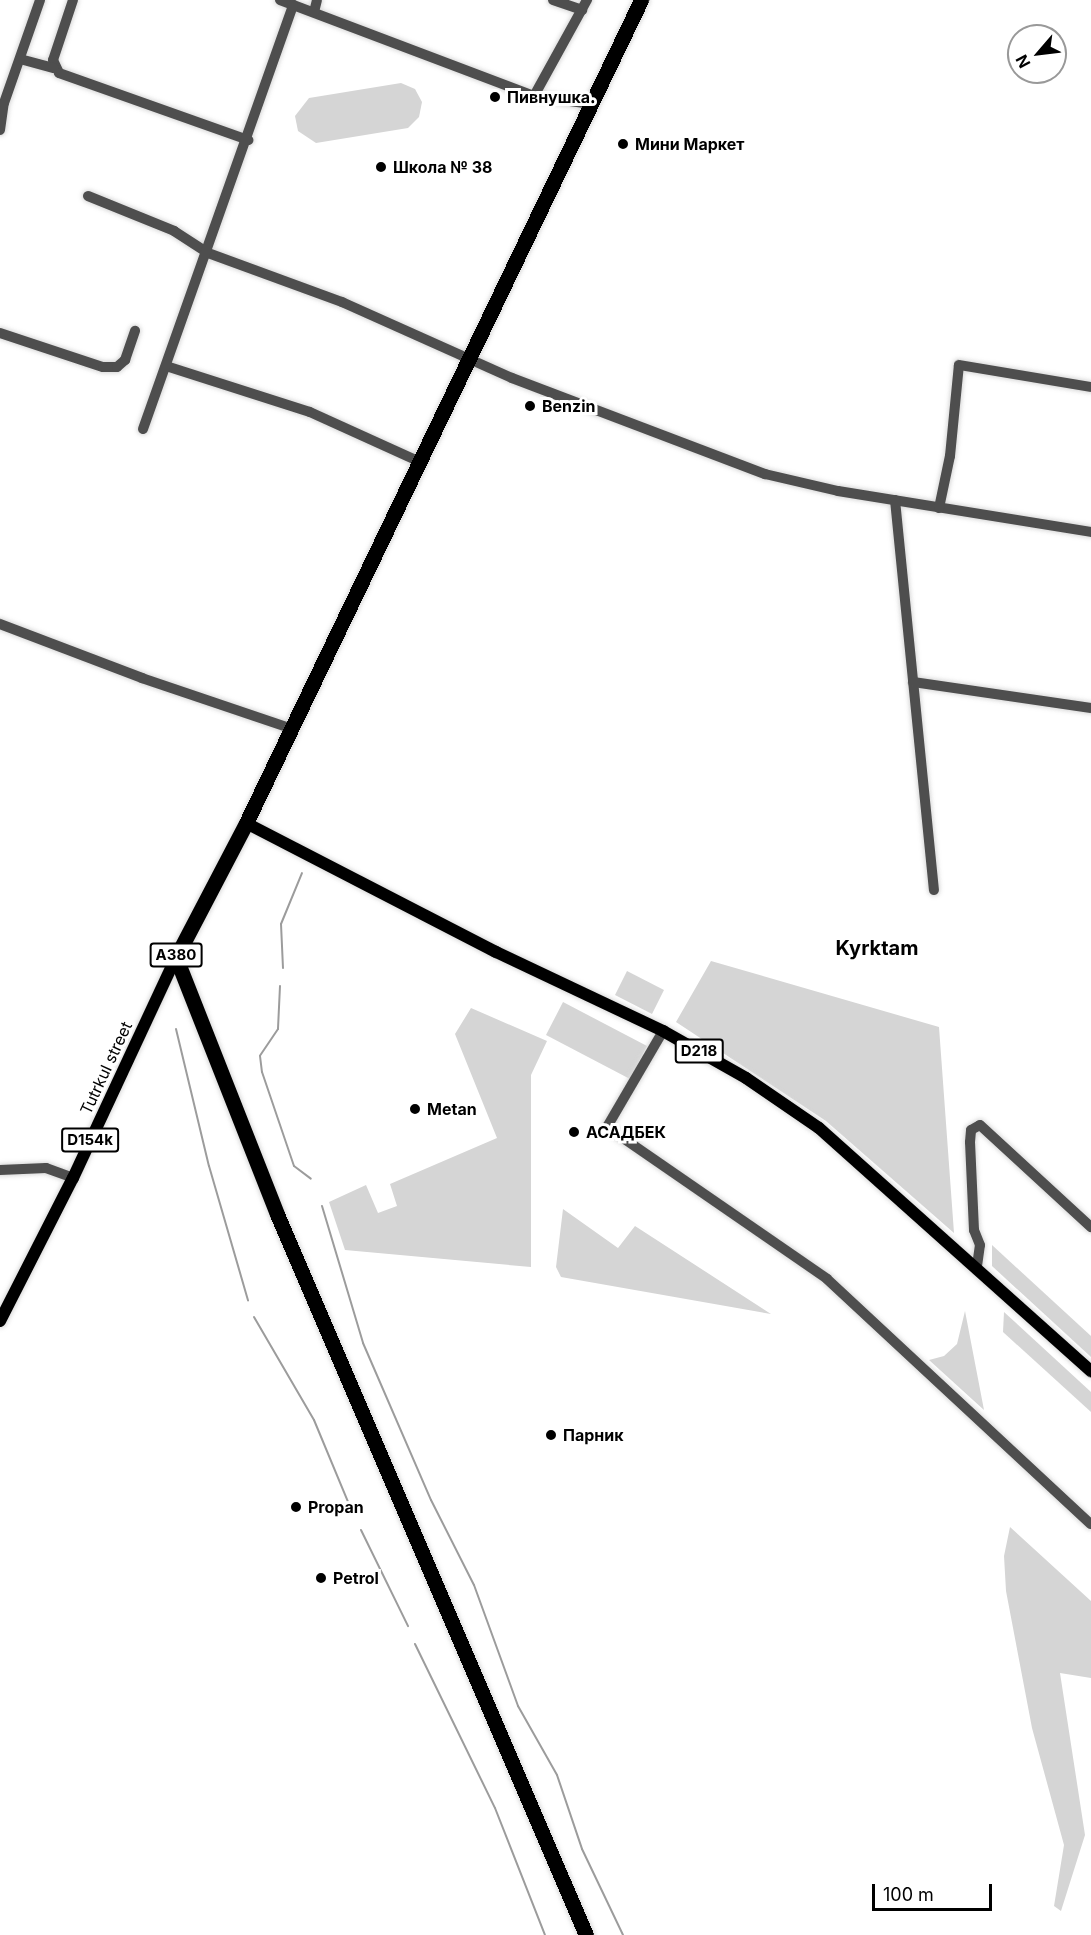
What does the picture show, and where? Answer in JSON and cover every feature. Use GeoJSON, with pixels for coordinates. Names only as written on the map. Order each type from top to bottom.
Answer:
{"type":"FeatureCollection","features":[{"type":"Feature","properties":{"kind":"highway","name":"A380"},"geometry":{"type":"LineString","coordinates":[[586,1935],[277,1214],[176,957],[246,823],[418,461],[471,360],[641,0]]}},
{"type":"Feature","properties":{"kind":"main road","name":"D218"},"geometry":{"type":"LineString","coordinates":[[246,823],[496,952],[663,1030],[746,1078],[819,1128],[977,1266],[1091,1371]]}},
{"type":"Feature","properties":{"kind":"main road","name":"Tutrkul street"},"geometry":{"type":"LineString","coordinates":[[0,1321],[73,1178],[176,957]]}},
{"type":"Feature","properties":{"kind":"street"},"geometry":{"type":"LineString","coordinates":[[0,130],[4,103],[40,0]]}},
{"type":"Feature","properties":{"kind":"street"},"geometry":{"type":"LineString","coordinates":[[54,68],[73,0]]}},
{"type":"Feature","properties":{"kind":"street"},"geometry":{"type":"LineString","coordinates":[[280,0],[534,96],[591,104]]}},
{"type":"Feature","properties":{"kind":"street"},"geometry":{"type":"LineString","coordinates":[[314,12],[317,0]]}},
{"type":"Feature","properties":{"kind":"street"},"geometry":{"type":"LineString","coordinates":[[534,96],[584,5],[554,0]]}},
{"type":"Feature","properties":{"kind":"street"},"geometry":{"type":"LineString","coordinates":[[142,429],[208,253],[293,4]]}},
{"type":"Feature","properties":{"kind":"street"},"geometry":{"type":"LineString","coordinates":[[20,59],[54,68],[248,140]]}},
{"type":"Feature","properties":{"kind":"street"},"geometry":{"type":"LineString","coordinates":[[88,196],[174,231],[208,253],[342,302],[471,360],[765,474],[939,508],[1091,532]]}},
{"type":"Feature","properties":{"kind":"street"},"geometry":{"type":"LineString","coordinates":[[0,333],[103,368],[117,367],[125,360],[135,331]]}},
{"type":"Feature","properties":{"kind":"street"},"geometry":{"type":"LineString","coordinates":[[165,366],[310,412],[418,461]]}},
{"type":"Feature","properties":{"kind":"street"},"geometry":{"type":"LineString","coordinates":[[939,508],[950,456],[959,366],[1091,387]]}},
{"type":"Feature","properties":{"kind":"street"},"geometry":{"type":"LineString","coordinates":[[895,500],[934,890]]}},
{"type":"Feature","properties":{"kind":"street"},"geometry":{"type":"LineString","coordinates":[[0,624],[142,678],[290,728]]}},
{"type":"Feature","properties":{"kind":"street"},"geometry":{"type":"LineString","coordinates":[[913,682],[1091,708]]}},
{"type":"Feature","properties":{"kind":"street"},"geometry":{"type":"LineString","coordinates":[[663,1030],[607,1126],[827,1279],[1091,1524]]}},
{"type":"Feature","properties":{"kind":"street"},"geometry":{"type":"LineString","coordinates":[[977,1266],[980,1245],[974,1230],[970,1142],[971,1130],[980,1125],[1091,1227]]}},
{"type":"Feature","properties":{"kind":"street"},"geometry":{"type":"LineString","coordinates":[[0,1170],[46,1168],[73,1178]]}},
{"type":"Feature","properties":{"kind":"shaded area"},"geometry":{"type":"Polygon","coordinates":[[[401,83],[415,89],[422,102],[419,117],[408,128],[316,143],[298,131],[295,116],[309,98],[401,83]]]}},
{"type":"Feature","properties":{"kind":"shaded area"},"geometry":{"type":"Polygon","coordinates":[[[711,961],[939,1027],[954,1233],[826,1121],[676,1022],[711,961]]]}},
{"type":"Feature","properties":{"kind":"shaded area"},"geometry":{"type":"Polygon","coordinates":[[[627,971],[664,990],[652,1014],[615,995],[627,971]]]}},
{"type":"Feature","properties":{"kind":"shaded area"},"geometry":{"type":"Polygon","coordinates":[[[563,1002],[647,1046],[630,1079],[546,1035],[563,1002]]]}},
{"type":"Feature","properties":{"kind":"shaded area"},"geometry":{"type":"Polygon","coordinates":[[[471,1008],[547,1041],[531,1075],[531,1267],[345,1250],[329,1202],[366,1185],[378,1213],[397,1206],[390,1184],[497,1138],[455,1034],[471,1008]]]}},
{"type":"Feature","properties":{"kind":"shaded area"},"geometry":{"type":"Polygon","coordinates":[[[563,1209],[618,1248],[635,1226],[771,1314],[561,1277],[556,1267],[563,1209]]]}},
{"type":"Feature","properties":{"kind":"shaded area"},"geometry":{"type":"Polygon","coordinates":[[[992,1245],[1091,1336],[1091,1357],[992,1266],[992,1245]]]}},
{"type":"Feature","properties":{"kind":"shaded area"},"geometry":{"type":"Polygon","coordinates":[[[965,1311],[984,1410],[929,1360],[944,1356],[957,1344],[965,1311]]]}},
{"type":"Feature","properties":{"kind":"shaded area"},"geometry":{"type":"Polygon","coordinates":[[[1004,1312],[1091,1392],[1091,1412],[1003,1332],[1004,1312]]]}},
{"type":"Feature","properties":{"kind":"shaded area"},"geometry":{"type":"Polygon","coordinates":[[[1010,1527],[1091,1601],[1091,1678],[1060,1673],[1085,1835],[1061,1911],[1054,1906],[1064,1845],[1032,1728],[1006,1591],[1004,1556],[1010,1527]]]}},
{"type":"Feature","properties":{"kind":"waterway"},"geometry":{"type":"LineString","coordinates":[[283,968],[281,924],[302,873]]}},
{"type":"Feature","properties":{"kind":"waterway"},"geometry":{"type":"LineString","coordinates":[[280,986],[278,1029],[260,1056],[262,1072],[294,1166],[311,1179]]}},
{"type":"Feature","properties":{"kind":"waterway"},"geometry":{"type":"LineString","coordinates":[[176,1029],[209,1166],[248,1300]]}},
{"type":"Feature","properties":{"kind":"waterway"},"geometry":{"type":"LineString","coordinates":[[322,1206],[363,1343],[431,1500],[474,1585],[518,1706],[557,1775],[582,1849],[623,1935]]}},
{"type":"Feature","properties":{"kind":"waterway"},"geometry":{"type":"LineString","coordinates":[[254,1317],[314,1420],[349,1504]]}},
{"type":"Feature","properties":{"kind":"waterway"},"geometry":{"type":"LineString","coordinates":[[361,1530],[408,1626]]}},
{"type":"Feature","properties":{"kind":"waterway"},"geometry":{"type":"LineString","coordinates":[[415,1644],[495,1808],[545,1935]]}},
{"type":"Feature","properties":{"kind":"place","name":"Пивнушка."},"geometry":{"type":"Point","coordinates":[495,97]}},
{"type":"Feature","properties":{"kind":"place","name":"Мини Маркет"},"geometry":{"type":"Point","coordinates":[623,144]}},
{"type":"Feature","properties":{"kind":"place","name":"Школа № 38"},"geometry":{"type":"Point","coordinates":[381,167]}},
{"type":"Feature","properties":{"kind":"place","name":"Benzin"},"geometry":{"type":"Point","coordinates":[530,406]}},
{"type":"Feature","properties":{"kind":"place","name":"Metan"},"geometry":{"type":"Point","coordinates":[415,1109]}},
{"type":"Feature","properties":{"kind":"place","name":"АСАДБЕК"},"geometry":{"type":"Point","coordinates":[574,1132]}},
{"type":"Feature","properties":{"kind":"place","name":"Парник"},"geometry":{"type":"Point","coordinates":[551,1435]}},
{"type":"Feature","properties":{"kind":"place","name":"Propan"},"geometry":{"type":"Point","coordinates":[296,1507]}},
{"type":"Feature","properties":{"kind":"place","name":"Petrol"},"geometry":{"type":"Point","coordinates":[321,1578]}},
{"type":"Feature","properties":{"kind":"district","name":"Kyrktam"},"geometry":{"type":"Point","coordinates":[877,948]}}]}
